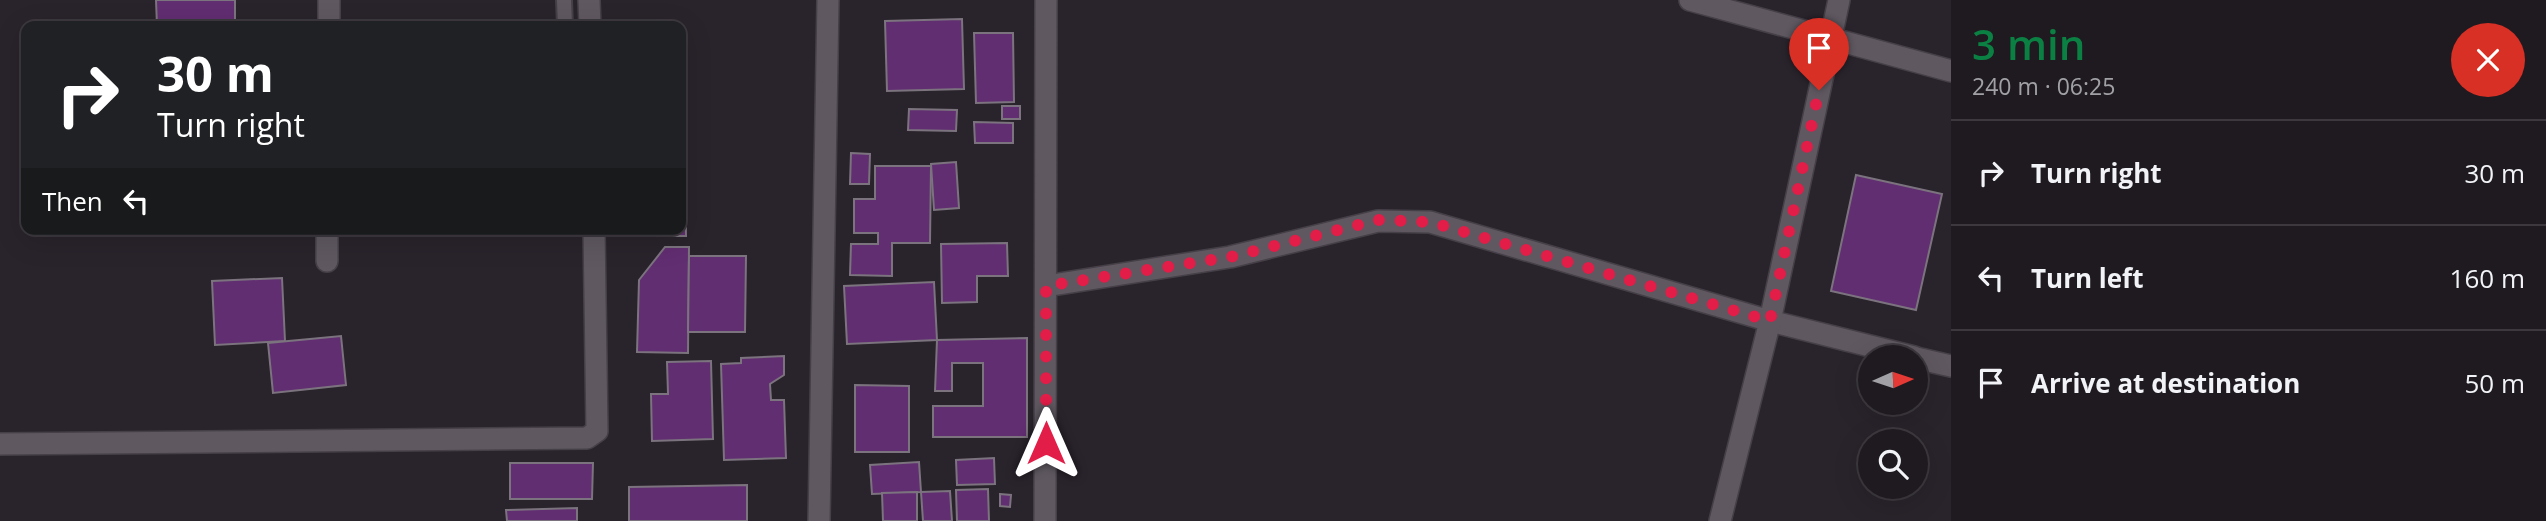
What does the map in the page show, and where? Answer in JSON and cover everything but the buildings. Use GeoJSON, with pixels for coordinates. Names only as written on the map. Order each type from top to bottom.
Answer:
{"type":"FeatureCollection","features":[{"type":"Feature","properties":{"kind":"street"},"geometry":{"type":"LineString","coordinates":[[328,21],[329,0]]}},
{"type":"Feature","properties":{"kind":"street"},"geometry":{"type":"LineString","coordinates":[[589,0],[590,21]]}},
{"type":"Feature","properties":{"kind":"street"},"geometry":{"type":"LineString","coordinates":[[818,521],[828,0]]}},
{"type":"Feature","properties":{"kind":"street"},"geometry":{"type":"LineString","coordinates":[[1045,0],[1045,521]]}},
{"type":"Feature","properties":{"kind":"street"},"geometry":{"type":"LineString","coordinates":[[1690,0],[1951,71]]}},
{"type":"Feature","properties":{"kind":"street"},"geometry":{"type":"LineString","coordinates":[[1720,521],[1770,321],[1839,0]]}},
{"type":"Feature","properties":{"kind":"street"},"geometry":{"type":"LineString","coordinates":[[1046,286],[1230,257],[1378,220],[1430,222],[1770,321],[1867,345]]}},
{"type":"Feature","properties":{"kind":"street"},"geometry":{"type":"LineString","coordinates":[[327,235],[327,261]]}},
{"type":"Feature","properties":{"kind":"street"},"geometry":{"type":"LineString","coordinates":[[0,444],[587,438],[597,430],[594,235]]}},
{"type":"Feature","properties":{"kind":"street"},"geometry":{"type":"LineString","coordinates":[[1928,360],[1951,366]]}},
{"type":"Feature","properties":{"kind":"lane"},"geometry":{"type":"LineString","coordinates":[[564,0],[565,21]]}},
{"type":"Feature","properties":{"kind":"route"},"geometry":{"type":"LineString","coordinates":[[1046,443],[1046,286],[1230,257],[1378,220],[1430,222],[1770,321],[1819,90]]}}]}
